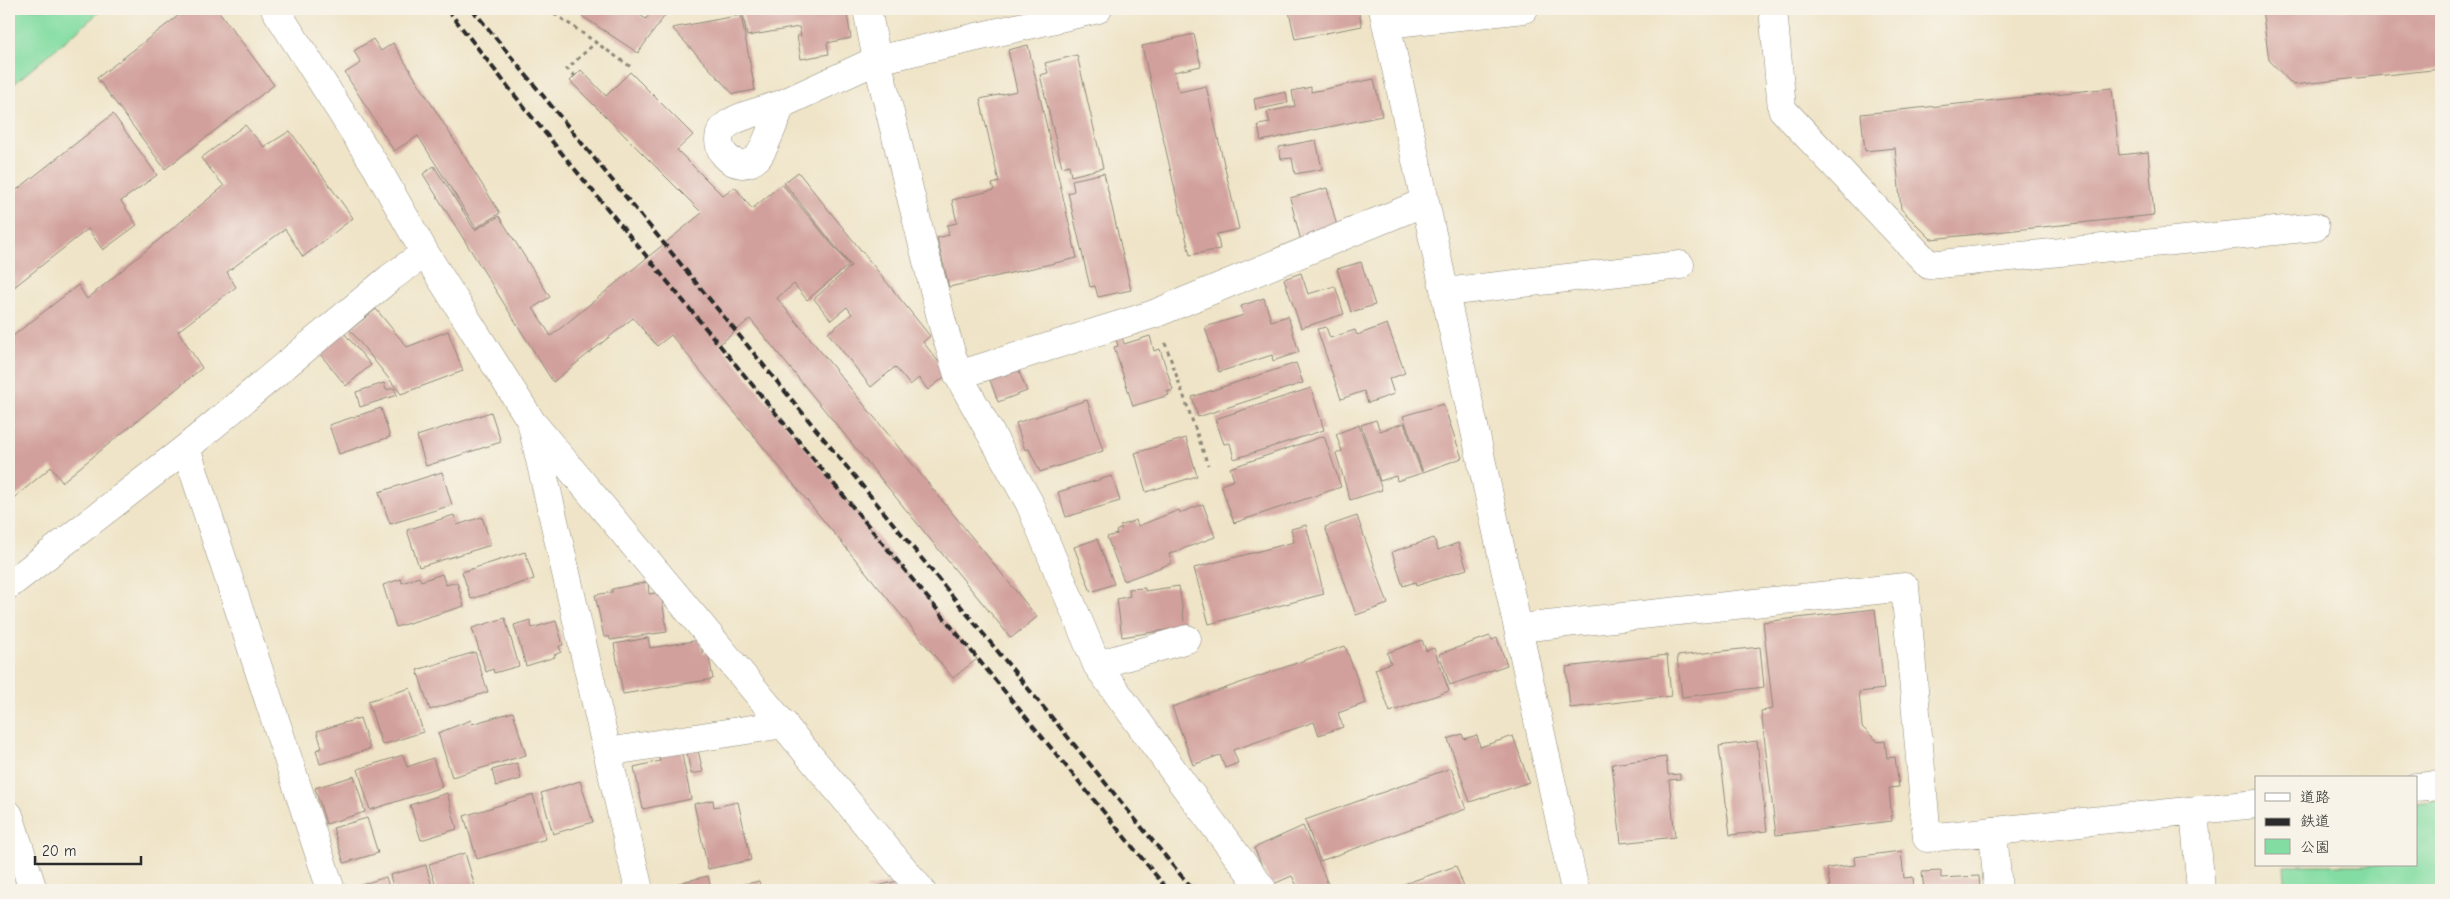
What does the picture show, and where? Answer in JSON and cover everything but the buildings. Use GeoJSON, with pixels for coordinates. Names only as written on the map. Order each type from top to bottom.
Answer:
{"type":"FeatureCollection","features":[{"type":"Feature","properties":{"kind":"street"},"geometry":{"type":"LineString","coordinates":[[275,9],[377,168],[425,253],[530,421],[921,890]]}},
{"type":"Feature","properties":{"kind":"street"},"geometry":{"type":"LineString","coordinates":[[867,9],[877,60],[942,322],[958,375],[1030,504],[1097,665],[1263,890]]}},
{"type":"Feature","properties":{"kind":"street"},"geometry":{"type":"LineString","coordinates":[[782,104],[877,60],[1098,9]]}},
{"type":"Feature","properties":{"kind":"street"},"geometry":{"type":"LineString","coordinates":[[1524,9],[1385,17],[1575,890]]}},
{"type":"Feature","properties":{"kind":"street"},"geometry":{"type":"LineString","coordinates":[[1773,9],[1782,109],[1930,265],[2315,227]]}},
{"type":"Feature","properties":{"kind":"street"},"geometry":{"type":"LineString","coordinates":[[958,375],[1154,314],[1425,202]]}},
{"type":"Feature","properties":{"kind":"street"},"geometry":{"type":"LineString","coordinates":[[9,585],[186,448],[390,278],[425,253]]}},
{"type":"Feature","properties":{"kind":"street"},"geometry":{"type":"LineString","coordinates":[[1445,292],[1680,265]]}},
{"type":"Feature","properties":{"kind":"street"},"geometry":{"type":"LineString","coordinates":[[530,421],[639,890]]}},
{"type":"Feature","properties":{"kind":"street"},"geometry":{"type":"LineString","coordinates":[[186,448],[332,890]]}},
{"type":"Feature","properties":{"kind":"street"},"geometry":{"type":"LineString","coordinates":[[1519,628],[1905,587],[1927,838],[2255,804]]}},
{"type":"Feature","properties":{"kind":"street"},"geometry":{"type":"LineString","coordinates":[[1097,665],[1187,639]]}},
{"type":"Feature","properties":{"kind":"street"},"geometry":{"type":"LineString","coordinates":[[606,752],[784,724]]}},
{"type":"Feature","properties":{"kind":"street"},"geometry":{"type":"LineString","coordinates":[[2418,788],[2441,785]]}},
{"type":"Feature","properties":{"kind":"street"},"geometry":{"type":"LineString","coordinates":[[2194,810],[2201,890]]}},
{"type":"Feature","properties":{"kind":"street"},"geometry":{"type":"LineString","coordinates":[[9,815],[34,890]]}},
{"type":"Feature","properties":{"kind":"street"},"geometry":{"type":"LineString","coordinates":[[1993,831],[1998,890]]}},
{"type":"Feature","properties":{"kind":"path"},"geometry":{"type":"LineString","coordinates":[[548,9],[631,67]]}},
{"type":"Feature","properties":{"kind":"path"},"geometry":{"type":"LineString","coordinates":[[575,76],[567,68],[595,42]]}},
{"type":"Feature","properties":{"kind":"path"},"geometry":{"type":"LineString","coordinates":[[1154,314],[1208,465]]}},
{"type":"Feature","properties":{"kind":"green space"},"geometry":{"type":"Polygon","coordinates":[[[9,9],[103,9],[9,88],[9,9]]]}},
{"type":"Feature","properties":{"kind":"green space"},"geometry":{"type":"Polygon","coordinates":[[[2441,800],[2441,890],[2286,890],[2284,866],[2418,866],[2418,803],[2441,800]]]}},
{"type":"Feature","properties":{"kind":"railway"},"geometry":{"type":"LineString","coordinates":[[447,9],[527,111],[1168,890]]}},
{"type":"Feature","properties":{"kind":"railway"},"geometry":{"type":"LineString","coordinates":[[472,9],[1193,890]]}}]}
